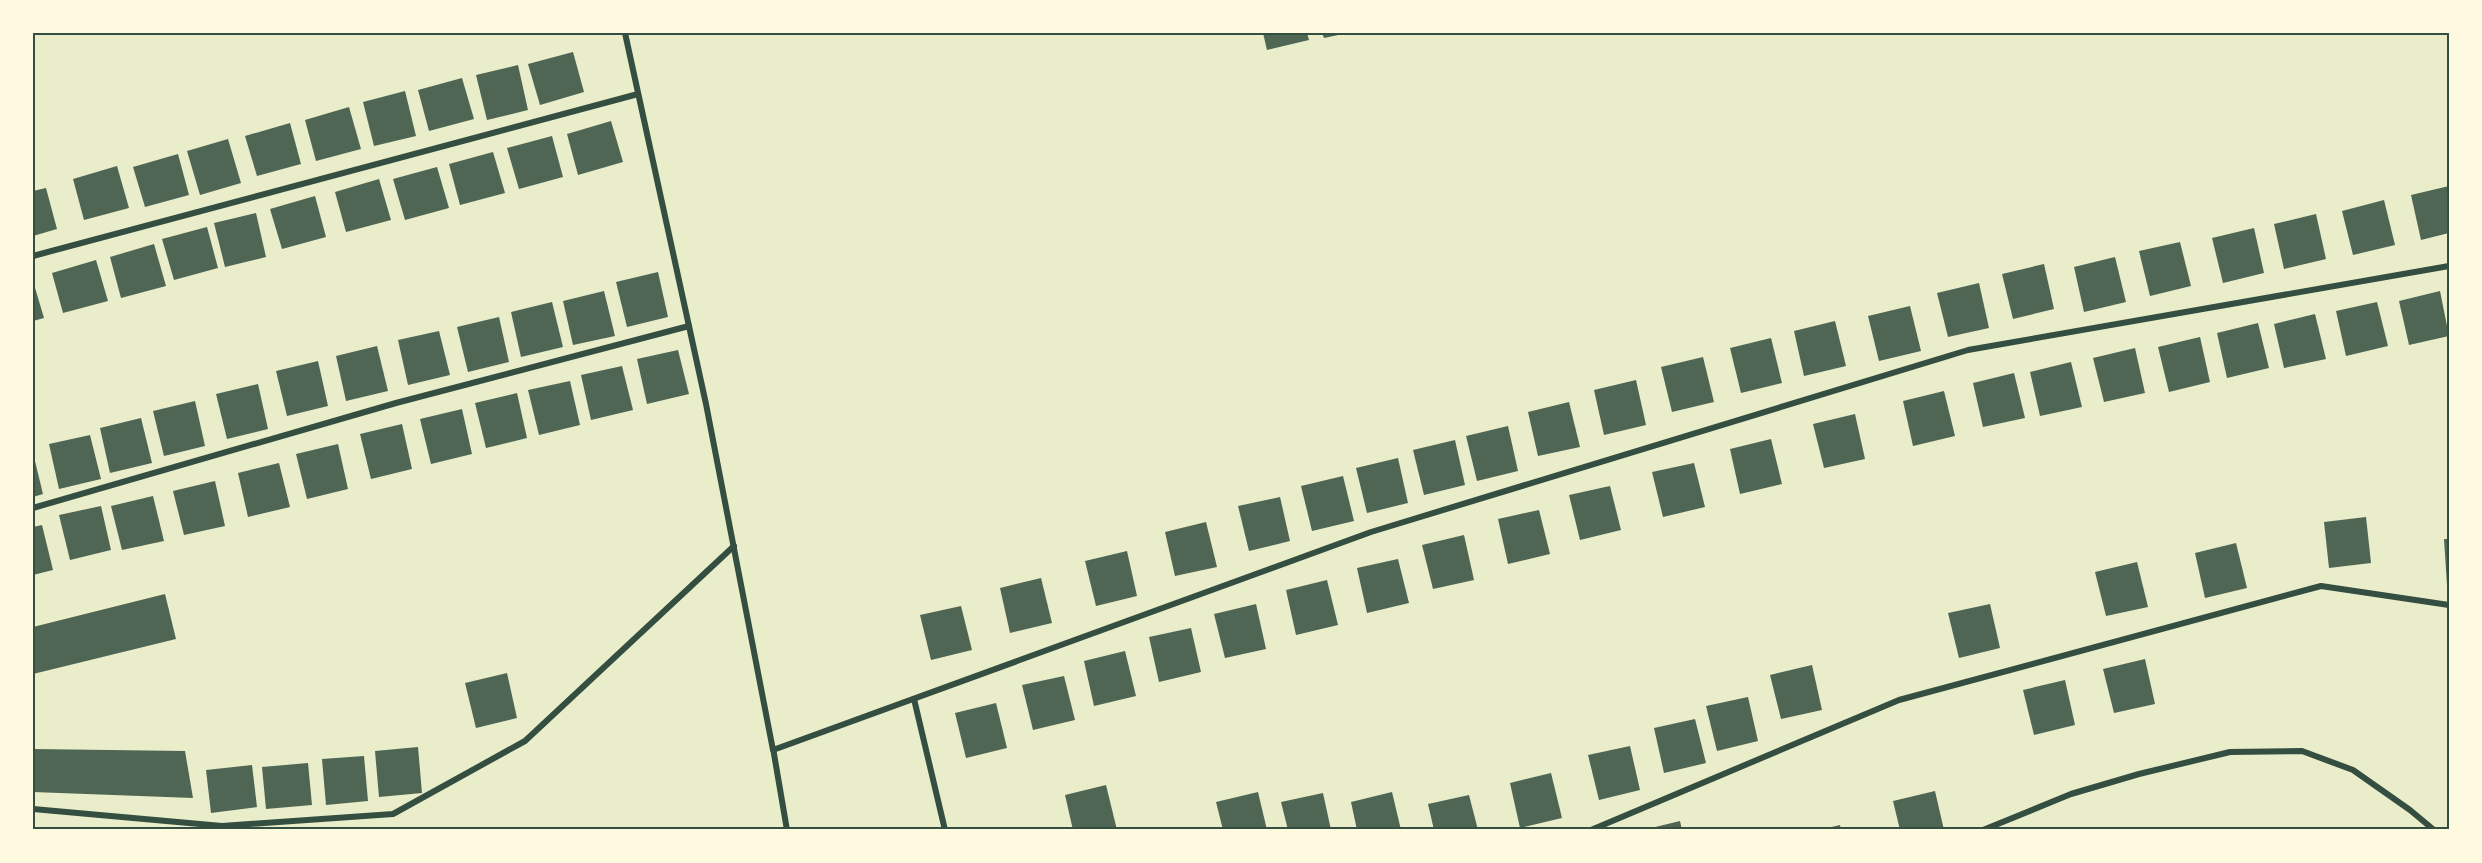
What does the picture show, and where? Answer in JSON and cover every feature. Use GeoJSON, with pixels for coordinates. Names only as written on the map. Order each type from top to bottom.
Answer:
{"type":"FeatureCollection","features":[{"type":"Feature","properties":{"kind":"street"},"geometry":{"type":"LineString","coordinates":[[625,33],[689,326],[773,750],[1371,532],[1968,350],[2449,266]]}},
{"type":"Feature","properties":{"kind":"street"},"geometry":{"type":"LineString","coordinates":[[33,256],[638,94]]}},
{"type":"Feature","properties":{"kind":"street"},"geometry":{"type":"LineString","coordinates":[[33,508],[396,403],[689,326]]}},
{"type":"Feature","properties":{"kind":"street"},"geometry":{"type":"LineString","coordinates":[[33,809],[222,826],[393,814],[525,741],[734,546]]}},
{"type":"Feature","properties":{"kind":"street"},"geometry":{"type":"LineString","coordinates":[[1590,830],[1899,700],[2321,586],[2449,605]]}},
{"type":"Feature","properties":{"kind":"street"},"geometry":{"type":"LineString","coordinates":[[914,699],[945,830]]}},
{"type":"Feature","properties":{"kind":"street"},"geometry":{"type":"LineString","coordinates":[[771,740],[787,830]]}},
{"type":"Feature","properties":{"kind":"street"},"geometry":{"type":"LineString","coordinates":[[1983,830],[2071,794],[2139,774],[2230,752],[2302,752],[2353,770],[2434,830]]}},
{"type":"Feature","properties":{"kind":"street"},"geometry":{"type":"LineString","coordinates":[[284,822],[284,830]]}},
{"type":"Feature","properties":{"kind":"building"},"geometry":{"type":"Polygon","coordinates":[[[1263,33],[1307,33],[1309,40],[1267,50],[1263,33]]]}},
{"type":"Feature","properties":{"kind":"building"},"geometry":{"type":"Polygon","coordinates":[[[1322,33],[1343,33],[1343,34],[1324,38],[1322,33]]]}},
{"type":"Feature","properties":{"kind":"building"},"geometry":{"type":"Polygon","coordinates":[[[573,52],[584,92],[540,105],[528,64],[573,52]]]}},
{"type":"Feature","properties":{"kind":"building"},"geometry":{"type":"Polygon","coordinates":[[[518,65],[528,110],[487,120],[476,75],[518,65]]]}},
{"type":"Feature","properties":{"kind":"building"},"geometry":{"type":"Polygon","coordinates":[[[462,78],[474,119],[429,131],[418,90],[462,78]]]}},
{"type":"Feature","properties":{"kind":"building"},"geometry":{"type":"Polygon","coordinates":[[[405,91],[416,136],[374,146],[363,102],[405,91]]]}},
{"type":"Feature","properties":{"kind":"building"},"geometry":{"type":"Polygon","coordinates":[[[349,107],[361,149],[316,161],[305,120],[349,107]]]}},
{"type":"Feature","properties":{"kind":"building"},"geometry":{"type":"Polygon","coordinates":[[[611,121],[623,162],[578,175],[567,134],[611,121]]]}},
{"type":"Feature","properties":{"kind":"building"},"geometry":{"type":"Polygon","coordinates":[[[290,123],[301,164],[257,176],[245,136],[290,123]]]}},
{"type":"Feature","properties":{"kind":"building"},"geometry":{"type":"Polygon","coordinates":[[[552,136],[563,177],[519,189],[507,148],[552,136]]]}},
{"type":"Feature","properties":{"kind":"building"},"geometry":{"type":"Polygon","coordinates":[[[228,139],[241,183],[200,195],[187,151],[228,139]]]}},
{"type":"Feature","properties":{"kind":"building"},"geometry":{"type":"Polygon","coordinates":[[[493,152],[505,193],[460,205],[449,164],[493,152]]]}},
{"type":"Feature","properties":{"kind":"building"},"geometry":{"type":"Polygon","coordinates":[[[178,154],[189,195],[145,207],[133,167],[178,154]]]}},
{"type":"Feature","properties":{"kind":"building"},"geometry":{"type":"Polygon","coordinates":[[[117,166],[129,208],[84,220],[73,179],[117,166]]]}},
{"type":"Feature","properties":{"kind":"building"},"geometry":{"type":"Polygon","coordinates":[[[437,167],[449,208],[405,220],[393,179],[437,167]]]}},
{"type":"Feature","properties":{"kind":"building"},"geometry":{"type":"Polygon","coordinates":[[[379,179],[391,220],[346,232],[335,192],[379,179]]]}},
{"type":"Feature","properties":{"kind":"building"},"geometry":{"type":"Polygon","coordinates":[[[2449,186],[2449,233],[2421,240],[2411,195],[2449,186]]]}},
{"type":"Feature","properties":{"kind":"building"},"geometry":{"type":"Polygon","coordinates":[[[46,188],[57,229],[33,236],[33,191],[46,188]]]}},
{"type":"Feature","properties":{"kind":"building"},"geometry":{"type":"Polygon","coordinates":[[[315,196],[326,237],[282,249],[270,209],[315,196]]]}},
{"type":"Feature","properties":{"kind":"building"},"geometry":{"type":"Polygon","coordinates":[[[2384,200],[2395,245],[2353,255],[2342,211],[2384,200]]]}},
{"type":"Feature","properties":{"kind":"building"},"geometry":{"type":"Polygon","coordinates":[[[256,213],[266,257],[225,267],[214,223],[256,213]]]}},
{"type":"Feature","properties":{"kind":"building"},"geometry":{"type":"Polygon","coordinates":[[[2316,214],[2326,259],[2284,269],[2274,224],[2316,214]]]}},
{"type":"Feature","properties":{"kind":"building"},"geometry":{"type":"Polygon","coordinates":[[[207,227],[218,268],[174,280],[162,239],[207,227]]]}},
{"type":"Feature","properties":{"kind":"building"},"geometry":{"type":"Polygon","coordinates":[[[2254,228],[2264,273],[2223,283],[2212,238],[2254,228]]]}},
{"type":"Feature","properties":{"kind":"building"},"geometry":{"type":"Polygon","coordinates":[[[2180,242],[2191,286],[2150,296],[2139,251],[2180,242]]]}},
{"type":"Feature","properties":{"kind":"building"},"geometry":{"type":"Polygon","coordinates":[[[154,244],[166,286],[121,298],[110,257],[154,244]]]}},
{"type":"Feature","properties":{"kind":"building"},"geometry":{"type":"Polygon","coordinates":[[[2115,257],[2126,302],[2084,312],[2074,267],[2115,257]]]}},
{"type":"Feature","properties":{"kind":"building"},"geometry":{"type":"Polygon","coordinates":[[[96,260],[108,301],[63,313],[52,273],[96,260]]]}},
{"type":"Feature","properties":{"kind":"building"},"geometry":{"type":"Polygon","coordinates":[[[2044,264],[2054,309],[2013,319],[2002,274],[2044,264]]]}},
{"type":"Feature","properties":{"kind":"building"},"geometry":{"type":"Polygon","coordinates":[[[658,272],[668,317],[627,327],[616,282],[658,272]]]}},
{"type":"Feature","properties":{"kind":"building"},"geometry":{"type":"Polygon","coordinates":[[[33,281],[44,318],[33,321],[33,281]]]}},
{"type":"Feature","properties":{"kind":"building"},"geometry":{"type":"Polygon","coordinates":[[[1979,283],[1989,328],[1948,337],[1937,293],[1979,283]]]}},
{"type":"Feature","properties":{"kind":"building"},"geometry":{"type":"Polygon","coordinates":[[[604,291],[615,336],[573,345],[563,301],[604,291]]]}},
{"type":"Feature","properties":{"kind":"building"},"geometry":{"type":"Polygon","coordinates":[[[2440,291],[2449,336],[2409,345],[2399,301],[2440,291]]]}},
{"type":"Feature","properties":{"kind":"building"},"geometry":{"type":"Polygon","coordinates":[[[552,302],[563,347],[521,357],[511,312],[552,302]]]}},
{"type":"Feature","properties":{"kind":"building"},"geometry":{"type":"Polygon","coordinates":[[[2377,302],[2388,346],[2346,356],[2336,311],[2377,302]]]}},
{"type":"Feature","properties":{"kind":"building"},"geometry":{"type":"Polygon","coordinates":[[[1910,306],[1921,351],[1879,361],[1868,316],[1910,306]]]}},
{"type":"Feature","properties":{"kind":"building"},"geometry":{"type":"Polygon","coordinates":[[[2315,314],[2326,359],[2284,368],[2274,324],[2315,314]]]}},
{"type":"Feature","properties":{"kind":"building"},"geometry":{"type":"Polygon","coordinates":[[[499,317],[509,362],[468,372],[457,327],[499,317]]]}},
{"type":"Feature","properties":{"kind":"building"},"geometry":{"type":"Polygon","coordinates":[[[1835,321],[1846,366],[1804,376],[1794,331],[1835,321]]]}},
{"type":"Feature","properties":{"kind":"building"},"geometry":{"type":"Polygon","coordinates":[[[2258,323],[2269,368],[2227,378],[2217,333],[2258,323]]]}},
{"type":"Feature","properties":{"kind":"building"},"geometry":{"type":"Polygon","coordinates":[[[439,331],[450,375],[408,385],[398,340],[439,331]]]}},
{"type":"Feature","properties":{"kind":"building"},"geometry":{"type":"Polygon","coordinates":[[[2200,337],[2210,382],[2169,392],[2158,347],[2200,337]]]}},
{"type":"Feature","properties":{"kind":"building"},"geometry":{"type":"Polygon","coordinates":[[[1771,338],[1782,383],[1741,393],[1730,348],[1771,338]]]}},
{"type":"Feature","properties":{"kind":"building"},"geometry":{"type":"Polygon","coordinates":[[[377,346],[388,391],[346,401],[336,356],[377,346]]]}},
{"type":"Feature","properties":{"kind":"building"},"geometry":{"type":"Polygon","coordinates":[[[2135,348],[2145,393],[2104,402],[2093,358],[2135,348]]]}},
{"type":"Feature","properties":{"kind":"building"},"geometry":{"type":"Polygon","coordinates":[[[678,350],[689,394],[647,404],[637,359],[678,350]]]}},
{"type":"Feature","properties":{"kind":"building"},"geometry":{"type":"Polygon","coordinates":[[[1703,357],[1714,402],[1672,412],[1661,367],[1703,357]]]}},
{"type":"Feature","properties":{"kind":"building"},"geometry":{"type":"Polygon","coordinates":[[[318,361],[328,406],[287,416],[276,371],[318,361]]]}},
{"type":"Feature","properties":{"kind":"building"},"geometry":{"type":"Polygon","coordinates":[[[2071,362],[2082,407],[2040,416],[2030,372],[2071,362]]]}},
{"type":"Feature","properties":{"kind":"building"},"geometry":{"type":"Polygon","coordinates":[[[622,366],[633,410],[591,420],[581,375],[622,366]]]}},
{"type":"Feature","properties":{"kind":"building"},"geometry":{"type":"Polygon","coordinates":[[[2014,373],[2025,418],[1983,427],[1973,383],[2014,373]]]}},
{"type":"Feature","properties":{"kind":"building"},"geometry":{"type":"Polygon","coordinates":[[[1636,380],[1646,425],[1604,435],[1594,390],[1636,380]]]}},
{"type":"Feature","properties":{"kind":"building"},"geometry":{"type":"Polygon","coordinates":[[[570,381],[580,425],[539,435],[528,390],[570,381]]]}},
{"type":"Feature","properties":{"kind":"building"},"geometry":{"type":"Polygon","coordinates":[[[258,384],[268,429],[227,439],[216,394],[258,384]]]}},
{"type":"Feature","properties":{"kind":"building"},"geometry":{"type":"Polygon","coordinates":[[[1944,391],[1955,436],[1913,446],[1903,401],[1944,391]]]}},
{"type":"Feature","properties":{"kind":"building"},"geometry":{"type":"Polygon","coordinates":[[[517,393],[527,438],[486,448],[475,403],[517,393]]]}},
{"type":"Feature","properties":{"kind":"building"},"geometry":{"type":"Polygon","coordinates":[[[195,401],[205,446],[164,456],[153,411],[195,401]]]}},
{"type":"Feature","properties":{"kind":"building"},"geometry":{"type":"Polygon","coordinates":[[[1569,402],[1580,447],[1538,456],[1528,412],[1569,402]]]}},
{"type":"Feature","properties":{"kind":"building"},"geometry":{"type":"Polygon","coordinates":[[[462,409],[472,454],[431,464],[420,419],[462,409]]]}},
{"type":"Feature","properties":{"kind":"building"},"geometry":{"type":"Polygon","coordinates":[[[1855,414],[1865,459],[1824,468],[1813,424],[1855,414]]]}},
{"type":"Feature","properties":{"kind":"building"},"geometry":{"type":"Polygon","coordinates":[[[141,418],[152,463],[110,473],[100,428],[141,418]]]}},
{"type":"Feature","properties":{"kind":"building"},"geometry":{"type":"Polygon","coordinates":[[[402,424],[412,469],[371,479],[360,434],[402,424]]]}},
{"type":"Feature","properties":{"kind":"building"},"geometry":{"type":"Polygon","coordinates":[[[1508,426],[1518,471],[1477,481],[1466,436],[1508,426]]]}},
{"type":"Feature","properties":{"kind":"building"},"geometry":{"type":"Polygon","coordinates":[[[90,435],[101,479],[59,489],[49,444],[90,435]]]}},
{"type":"Feature","properties":{"kind":"building"},"geometry":{"type":"Polygon","coordinates":[[[1771,439],[1782,484],[1740,494],[1730,449],[1771,439]]]}},
{"type":"Feature","properties":{"kind":"building"},"geometry":{"type":"Polygon","coordinates":[[[1455,440],[1465,485],[1424,495],[1413,450],[1455,440]]]}},
{"type":"Feature","properties":{"kind":"building"},"geometry":{"type":"Polygon","coordinates":[[[338,444],[348,489],[307,499],[296,454],[338,444]]]}},
{"type":"Feature","properties":{"kind":"building"},"geometry":{"type":"Polygon","coordinates":[[[33,453],[43,494],[33,497],[33,453]]]}},
{"type":"Feature","properties":{"kind":"building"},"geometry":{"type":"Polygon","coordinates":[[[1398,458],[1408,503],[1367,513],[1356,468],[1398,458]]]}},
{"type":"Feature","properties":{"kind":"building"},"geometry":{"type":"Polygon","coordinates":[[[279,463],[290,507],[248,517],[238,473],[279,463]]]}},
{"type":"Feature","properties":{"kind":"building"},"geometry":{"type":"Polygon","coordinates":[[[1694,463],[1705,507],[1663,517],[1652,472],[1694,463]]]}},
{"type":"Feature","properties":{"kind":"building"},"geometry":{"type":"Polygon","coordinates":[[[1343,476],[1354,521],[1312,531],[1301,486],[1343,476]]]}},
{"type":"Feature","properties":{"kind":"building"},"geometry":{"type":"Polygon","coordinates":[[[215,481],[225,526],[184,535],[173,491],[215,481]]]}},
{"type":"Feature","properties":{"kind":"building"},"geometry":{"type":"Polygon","coordinates":[[[1610,486],[1621,530],[1580,540],[1569,495],[1610,486]]]}},
{"type":"Feature","properties":{"kind":"building"},"geometry":{"type":"Polygon","coordinates":[[[153,496],[164,541],[122,550],[111,506],[153,496]]]}},
{"type":"Feature","properties":{"kind":"building"},"geometry":{"type":"Polygon","coordinates":[[[1280,497],[1290,541],[1249,551],[1238,506],[1280,497]]]}},
{"type":"Feature","properties":{"kind":"building"},"geometry":{"type":"Polygon","coordinates":[[[101,506],[111,550],[70,560],[59,515],[101,506]]]}},
{"type":"Feature","properties":{"kind":"building"},"geometry":{"type":"Polygon","coordinates":[[[1539,510],[1550,554],[1508,564],[1498,519],[1539,510]]]}},
{"type":"Feature","properties":{"kind":"building"},"geometry":{"type":"Polygon","coordinates":[[[2366,517],[2371,563],[2329,568],[2324,522],[2366,517]]]}},
{"type":"Feature","properties":{"kind":"building"},"geometry":{"type":"Polygon","coordinates":[[[1206,522],[1217,567],[1175,576],[1165,532],[1206,522]]]}},
{"type":"Feature","properties":{"kind":"building"},"geometry":{"type":"Polygon","coordinates":[[[42,525],[53,570],[33,575],[33,527],[42,525]]]}},
{"type":"Feature","properties":{"kind":"building"},"geometry":{"type":"Polygon","coordinates":[[[1464,535],[1474,580],[1433,589],[1422,545],[1464,535]]]}},
{"type":"Feature","properties":{"kind":"building"},"geometry":{"type":"Polygon","coordinates":[[[2444,539],[2449,539],[2449,585],[2447,585],[2444,539]]]}},
{"type":"Feature","properties":{"kind":"building"},"geometry":{"type":"Polygon","coordinates":[[[2236,543],[2247,588],[2205,598],[2195,553],[2236,543]]]}},
{"type":"Feature","properties":{"kind":"building"},"geometry":{"type":"Polygon","coordinates":[[[1127,551],[1137,596],[1096,606],[1085,561],[1127,551]]]}},
{"type":"Feature","properties":{"kind":"building"},"geometry":{"type":"Polygon","coordinates":[[[1398,559],[1409,603],[1367,613],[1357,568],[1398,559]]]}},
{"type":"Feature","properties":{"kind":"building"},"geometry":{"type":"Polygon","coordinates":[[[2137,562],[2148,607],[2106,616],[2095,572],[2137,562]]]}},
{"type":"Feature","properties":{"kind":"building"},"geometry":{"type":"Polygon","coordinates":[[[1041,578],[1052,623],[1010,633],[1000,588],[1041,578]]]}},
{"type":"Feature","properties":{"kind":"building"},"geometry":{"type":"Polygon","coordinates":[[[1327,580],[1338,625],[1296,635],[1286,590],[1327,580]]]}},
{"type":"Feature","properties":{"kind":"building"},"geometry":{"type":"Polygon","coordinates":[[[165,594],[176,639],[33,674],[33,627],[165,594]]]}},
{"type":"Feature","properties":{"kind":"building"},"geometry":{"type":"Polygon","coordinates":[[[1256,604],[1266,649],[1225,658],[1214,614],[1256,604]]]}},
{"type":"Feature","properties":{"kind":"building"},"geometry":{"type":"Polygon","coordinates":[[[1990,604],[2000,648],[1959,658],[1948,613],[1990,604]]]}},
{"type":"Feature","properties":{"kind":"building"},"geometry":{"type":"Polygon","coordinates":[[[961,606],[972,650],[931,660],[920,615],[961,606]]]}},
{"type":"Feature","properties":{"kind":"building"},"geometry":{"type":"Polygon","coordinates":[[[1191,628],[1201,672],[1159,682],[1149,637],[1191,628]]]}},
{"type":"Feature","properties":{"kind":"building"},"geometry":{"type":"Polygon","coordinates":[[[1125,651],[1136,696],[1094,706],[1084,661],[1125,651]]]}},
{"type":"Feature","properties":{"kind":"building"},"geometry":{"type":"Polygon","coordinates":[[[2145,659],[2155,704],[2114,713],[2103,669],[2145,659]]]}},
{"type":"Feature","properties":{"kind":"building"},"geometry":{"type":"Polygon","coordinates":[[[1812,665],[1822,710],[1781,719],[1770,675],[1812,665]]]}},
{"type":"Feature","properties":{"kind":"building"},"geometry":{"type":"Polygon","coordinates":[[[507,673],[517,718],[476,728],[465,683],[507,673]]]}},
{"type":"Feature","properties":{"kind":"building"},"geometry":{"type":"Polygon","coordinates":[[[1064,676],[1075,720],[1033,730],[1022,685],[1064,676]]]}},
{"type":"Feature","properties":{"kind":"building"},"geometry":{"type":"Polygon","coordinates":[[[2065,680],[2075,725],[2034,735],[2023,690],[2065,680]]]}},
{"type":"Feature","properties":{"kind":"building"},"geometry":{"type":"Polygon","coordinates":[[[1748,697],[1758,741],[1717,751],[1706,706],[1748,697]]]}},
{"type":"Feature","properties":{"kind":"building"},"geometry":{"type":"Polygon","coordinates":[[[996,703],[1007,748],[966,758],[955,713],[996,703]]]}},
{"type":"Feature","properties":{"kind":"building"},"geometry":{"type":"Polygon","coordinates":[[[1695,719],[1706,763],[1664,773],[1654,728],[1695,719]]]}},
{"type":"Feature","properties":{"kind":"building"},"geometry":{"type":"Polygon","coordinates":[[[1630,746],[1640,790],[1599,800],[1588,755],[1630,746]]]}},
{"type":"Feature","properties":{"kind":"building"},"geometry":{"type":"Polygon","coordinates":[[[418,747],[422,793],[379,797],[375,751],[418,747]]]}},
{"type":"Feature","properties":{"kind":"building"},"geometry":{"type":"Polygon","coordinates":[[[33,749],[185,751],[193,798],[33,792],[33,749]]]}},
{"type":"Feature","properties":{"kind":"building"},"geometry":{"type":"Polygon","coordinates":[[[364,756],[368,801],[326,805],[322,759],[364,756]]]}},
{"type":"Feature","properties":{"kind":"building"},"geometry":{"type":"Polygon","coordinates":[[[308,763],[312,805],[266,809],[262,767],[308,763]]]}},
{"type":"Feature","properties":{"kind":"building"},"geometry":{"type":"Polygon","coordinates":[[[252,765],[257,807],[211,813],[206,770],[252,765]]]}},
{"type":"Feature","properties":{"kind":"building"},"geometry":{"type":"Polygon","coordinates":[[[1551,773],[1562,818],[1520,828],[1510,783],[1551,773]]]}},
{"type":"Feature","properties":{"kind":"building"},"geometry":{"type":"Polygon","coordinates":[[[1106,785],[1117,830],[1073,830],[1065,795],[1106,785]]]}},
{"type":"Feature","properties":{"kind":"building"},"geometry":{"type":"Polygon","coordinates":[[[1935,791],[1944,830],[1900,830],[1893,801],[1935,791]]]}},
{"type":"Feature","properties":{"kind":"building"},"geometry":{"type":"Polygon","coordinates":[[[1258,792],[1267,830],[1223,830],[1216,802],[1258,792]]]}},
{"type":"Feature","properties":{"kind":"building"},"geometry":{"type":"Polygon","coordinates":[[[1392,792],[1401,830],[1357,830],[1351,802],[1392,792]]]}},
{"type":"Feature","properties":{"kind":"building"},"geometry":{"type":"Polygon","coordinates":[[[1323,793],[1331,830],[1288,830],[1281,802],[1323,793]]]}},
{"type":"Feature","properties":{"kind":"building"},"geometry":{"type":"Polygon","coordinates":[[[1469,795],[1478,830],[1434,830],[1428,804],[1469,795]]]}},
{"type":"Feature","properties":{"kind":"building"},"geometry":{"type":"Polygon","coordinates":[[[1680,821],[1682,830],[1647,830],[1647,829],[1680,821]]]}},
{"type":"Feature","properties":{"kind":"building"},"geometry":{"type":"Polygon","coordinates":[[[1840,825],[1841,830],[1823,829],[1840,825]]]}}]}
